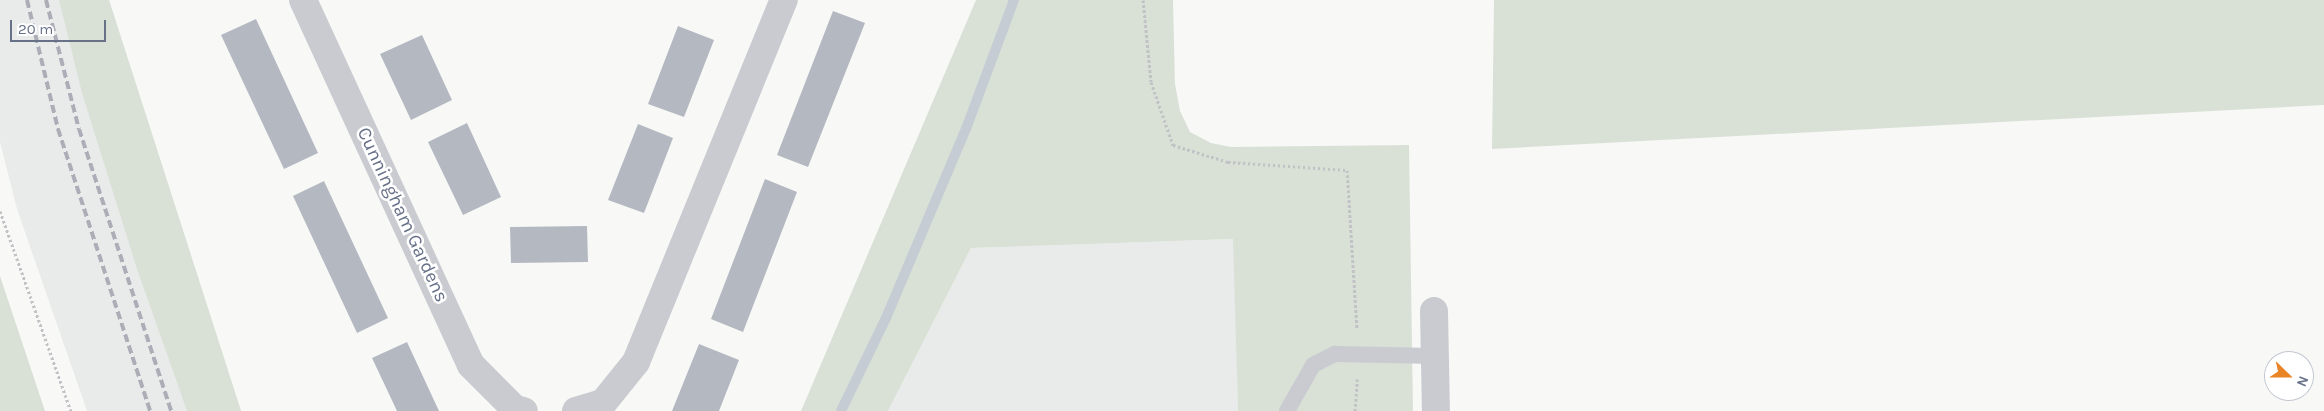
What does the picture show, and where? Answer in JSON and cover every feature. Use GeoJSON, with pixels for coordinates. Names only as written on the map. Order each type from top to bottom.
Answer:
{"type":"FeatureCollection","features":[{"type":"Feature","properties":{"kind":"street","name":"Cunningham Gardens"},"geometry":{"type":"LineString","coordinates":[[303,0],[471,366],[515,409],[524,411]]}},
{"type":"Feature","properties":{"kind":"street"},"geometry":{"type":"LineString","coordinates":[[576,411],[603,403],[636,362],[784,0]]}},
{"type":"Feature","properties":{"kind":"street"},"geometry":{"type":"LineString","coordinates":[[1434,311],[1436,411]]}},
{"type":"Feature","properties":{"kind":"lane"},"geometry":{"type":"LineString","coordinates":[[1287,411],[1313,366],[1336,354],[1434,356]]}},
{"type":"Feature","properties":{"kind":"path"},"geometry":{"type":"LineString","coordinates":[[1143,0],[1151,82],[1173,145],[1228,162],[1347,170],[1359,354],[1355,411]]}},
{"type":"Feature","properties":{"kind":"path"},"geometry":{"type":"LineString","coordinates":[[0,212],[71,411]]}},
{"type":"Feature","properties":{"kind":"shaded area"},"geometry":{"type":"Polygon","coordinates":[[[0,0],[109,0],[241,411],[87,411],[17,209],[0,142],[0,0]]]}},
{"type":"Feature","properties":{"kind":"shaded area"},"geometry":{"type":"Polygon","coordinates":[[[59,0],[109,0],[241,411],[187,411],[137,269],[82,93],[59,0]]]}},
{"type":"Feature","properties":{"kind":"shaded area"},"geometry":{"type":"Polygon","coordinates":[[[976,0],[1173,0],[1175,84],[1180,111],[1190,132],[1211,143],[1231,147],[1409,145],[1413,411],[1238,411],[1233,239],[971,248],[888,411],[801,411],[976,0]]]}},
{"type":"Feature","properties":{"kind":"shaded area"},"geometry":{"type":"Polygon","coordinates":[[[1494,0],[2324,0],[2324,105],[1492,149],[1494,0]]]}},
{"type":"Feature","properties":{"kind":"shaded area"},"geometry":{"type":"Polygon","coordinates":[[[1234,239],[1238,411],[888,411],[971,248],[1234,239]]]}},
{"type":"Feature","properties":{"kind":"shaded area"},"geometry":{"type":"Polygon","coordinates":[[[0,276],[45,411],[0,411],[0,276]]]}},
{"type":"Feature","properties":{"kind":"building"},"geometry":{"type":"Polygon","coordinates":[[[833,11],[865,23],[808,167],[777,155],[833,11]]]}},
{"type":"Feature","properties":{"kind":"building"},"geometry":{"type":"Polygon","coordinates":[[[256,19],[318,153],[284,169],[221,35],[256,19]]]}},
{"type":"Feature","properties":{"kind":"building"},"geometry":{"type":"Polygon","coordinates":[[[678,26],[714,40],[684,117],[648,104],[678,26]]]}},
{"type":"Feature","properties":{"kind":"building"},"geometry":{"type":"Polygon","coordinates":[[[422,35],[452,100],[411,120],[380,54],[422,35]]]}},
{"type":"Feature","properties":{"kind":"building"},"geometry":{"type":"Polygon","coordinates":[[[467,123],[501,197],[463,215],[428,142],[467,123]]]}},
{"type":"Feature","properties":{"kind":"building"},"geometry":{"type":"Polygon","coordinates":[[[638,124],[673,138],[644,213],[608,200],[638,124]]]}},
{"type":"Feature","properties":{"kind":"building"},"geometry":{"type":"Polygon","coordinates":[[[765,179],[797,192],[743,332],[711,319],[765,179]]]}},
{"type":"Feature","properties":{"kind":"building"},"geometry":{"type":"Polygon","coordinates":[[[324,181],[388,318],[357,333],[293,196],[324,181]]]}},
{"type":"Feature","properties":{"kind":"building"},"geometry":{"type":"Polygon","coordinates":[[[587,226],[588,262],[511,263],[510,227],[587,226]]]}},
{"type":"Feature","properties":{"kind":"building"},"geometry":{"type":"Polygon","coordinates":[[[407,342],[439,411],[397,411],[372,358],[407,342]]]}},
{"type":"Feature","properties":{"kind":"building"},"geometry":{"type":"Polygon","coordinates":[[[699,344],[739,360],[719,411],[672,411],[699,344]]]}},
{"type":"Feature","properties":{"kind":"waterway"},"geometry":{"type":"LineString","coordinates":[[841,411],[886,318],[966,129],[1014,0]]}},
{"type":"Feature","properties":{"kind":"railway"},"geometry":{"type":"LineString","coordinates":[[27,0],[58,129],[150,411]]}},
{"type":"Feature","properties":{"kind":"railway"},"geometry":{"type":"LineString","coordinates":[[46,0],[79,129],[171,411]]}}]}
